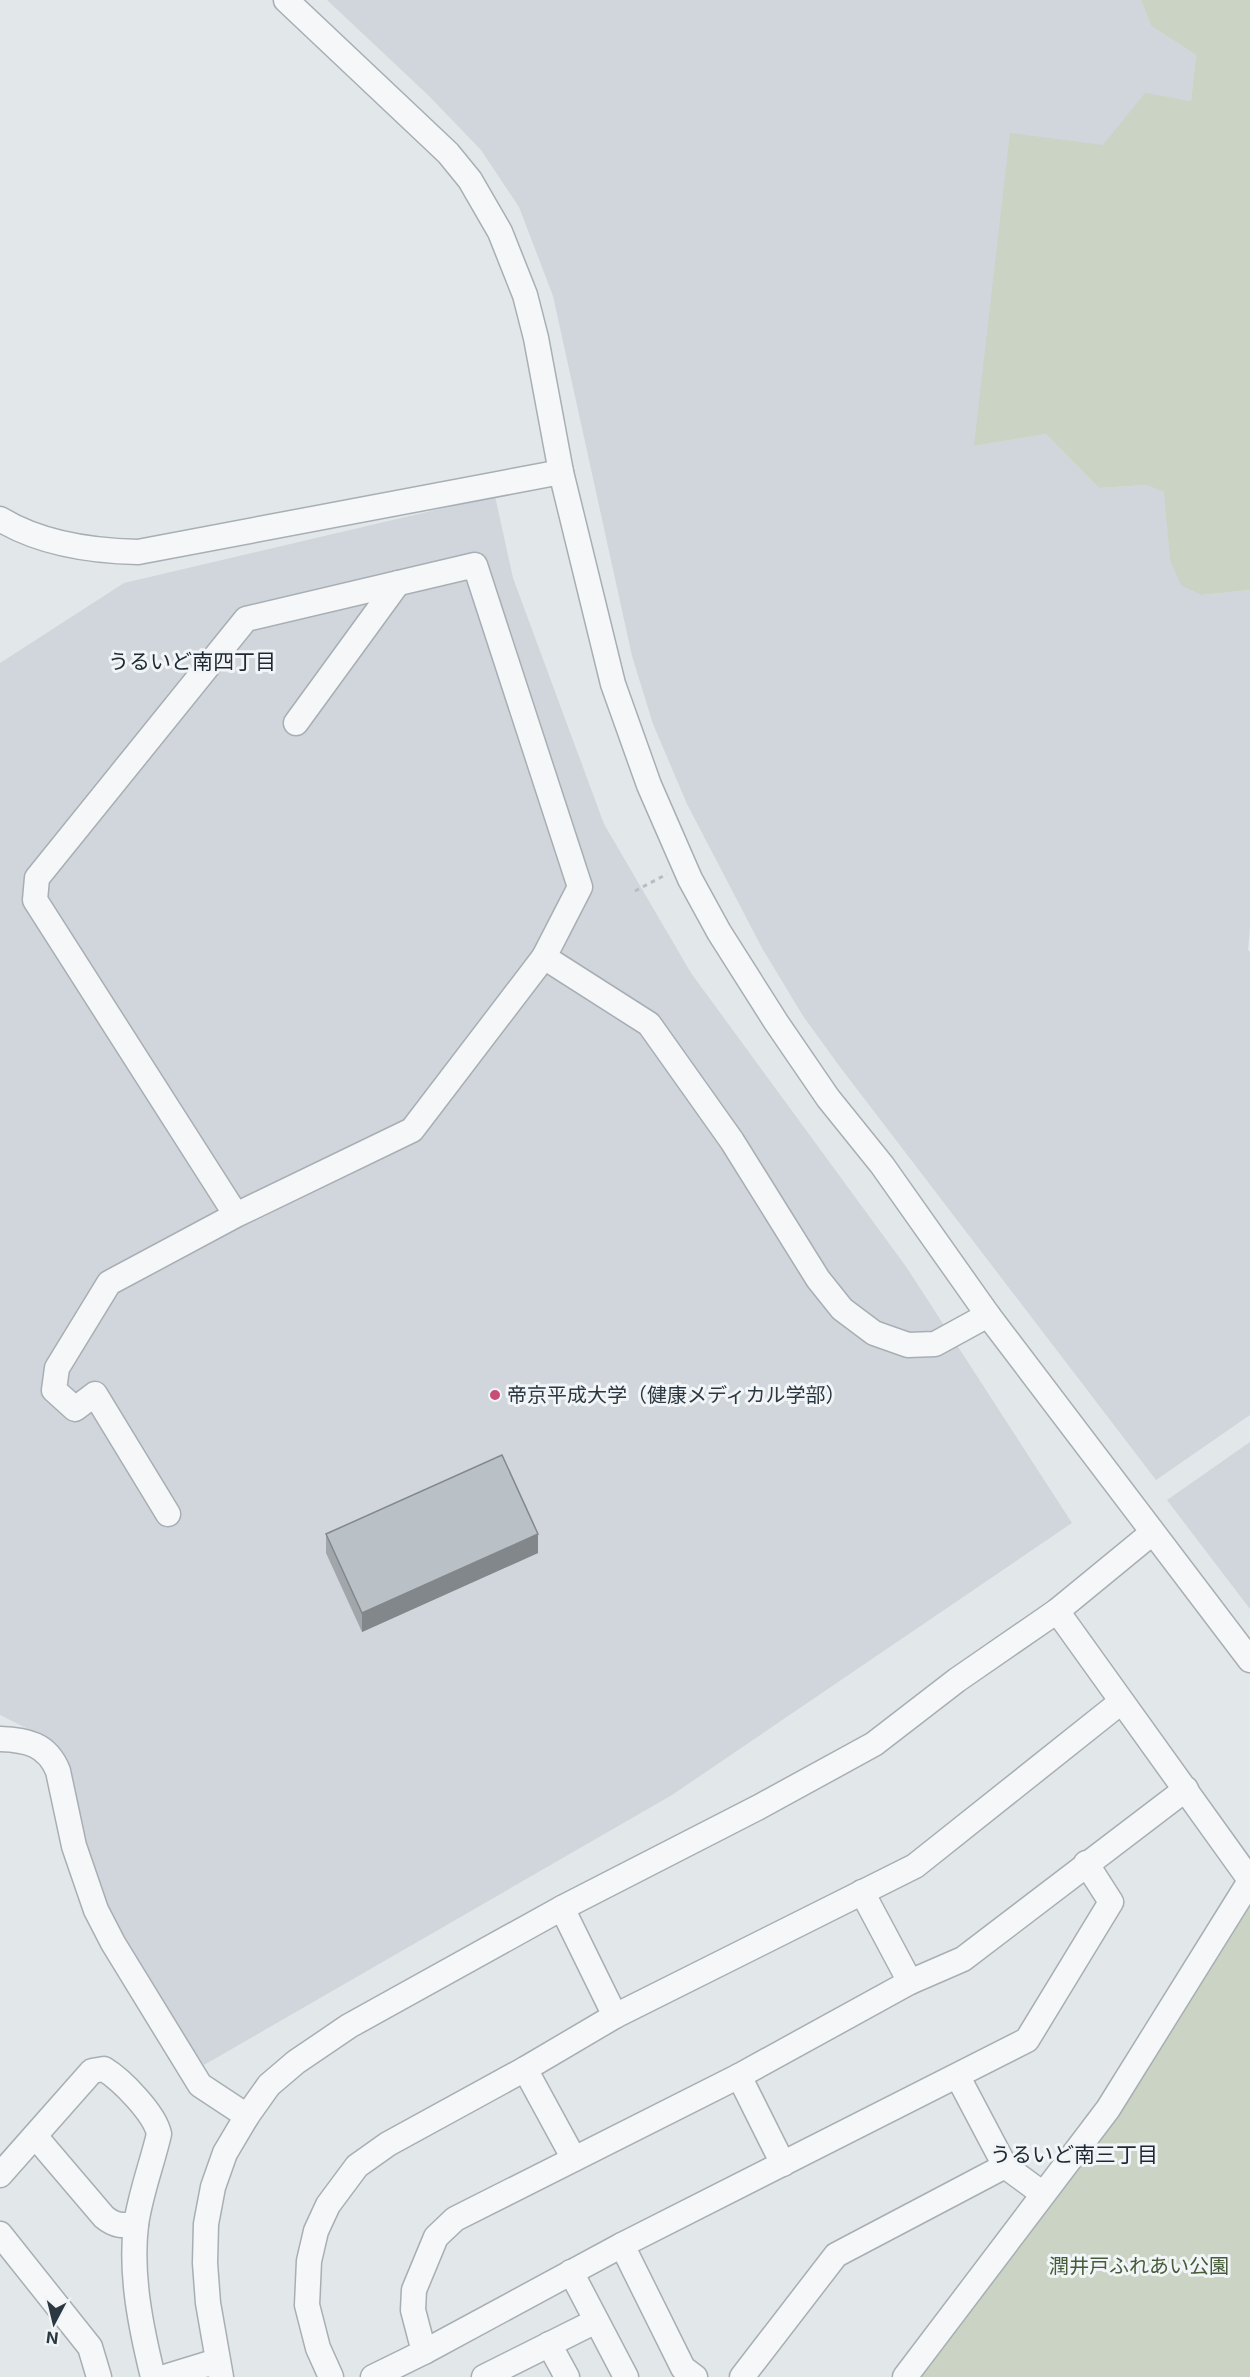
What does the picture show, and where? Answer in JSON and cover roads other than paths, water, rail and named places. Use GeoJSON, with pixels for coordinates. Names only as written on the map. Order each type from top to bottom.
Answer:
{"type":"FeatureCollection","features":[{"type":"Feature","properties":{"kind":"street"},"geometry":{"type":"LineString","coordinates":[[286,0],[448,153],[470,180],[500,232],[525,295],[536,339],[561,472],[613,684],[649,785],[684,864],[719,932],[828,1098],[882,1165],[988,1315],[1250,1660]]}},
{"type":"Feature","properties":{"kind":"street"},"geometry":{"type":"LineString","coordinates":[[0,519],[43,538],[79,547],[138,552],[561,472]]}},
{"type":"Feature","properties":{"kind":"street"},"geometry":{"type":"LineString","coordinates":[[168,1514],[95,1394],[75,1409],[54,1390],[57,1368],[109,1283],[236,1215],[412,1130],[544,957],[580,887],[475,565],[246,619],[37,878],[35,900],[236,1215]]}},
{"type":"Feature","properties":{"kind":"street"},"geometry":{"type":"LineString","coordinates":[[296,723],[398,583]]}},
{"type":"Feature","properties":{"kind":"street"},"geometry":{"type":"LineString","coordinates":[[544,957],[649,1023],[732,1141],[818,1279],[842,1309],[874,1333],[908,1345],[935,1344],[988,1315]]}},
{"type":"Feature","properties":{"kind":"street"},"geometry":{"type":"LineString","coordinates":[[165,2377],[219,2369],[206,2283],[206,2224],[213,2187],[225,2153],[269,2085],[297,2062],[349,2026],[562,1908],[759,1807],[874,1744],[957,1680],[1056,1611],[1152,1533]]}},
{"type":"Feature","properties":{"kind":"street"},"geometry":{"type":"LineString","coordinates":[[905,2377],[1108,2109],[1250,1880],[1056,1611]]}},
{"type":"Feature","properties":{"kind":"street"},"geometry":{"type":"LineString","coordinates":[[331,2377],[318,2348],[307,2305],[306,2290],[313,2239],[335,2193],[357,2166],[388,2144],[525,2069],[615,2016],[915,1866],[1121,1702]]}},
{"type":"Feature","properties":{"kind":"street"},"geometry":{"type":"LineString","coordinates":[[0,1739],[26,1740],[46,1751],[54,1760],[74,1846],[84,1878],[96,1910],[113,1942],[200,2085],[247,2116]]}},
{"type":"Feature","properties":{"kind":"street"},"geometry":{"type":"LineString","coordinates":[[424,2352],[413,2310],[414,2290],[436,2237],[455,2219],[739,2076],[910,1982],[963,1959],[1186,1789]]}},
{"type":"Feature","properties":{"kind":"street"},"geometry":{"type":"LineString","coordinates":[[372,2377],[424,2352],[622,2245],[958,2077],[1027,2040],[1112,1902],[1086,1863]]}},
{"type":"Feature","properties":{"kind":"street"},"geometry":{"type":"LineString","coordinates":[[862,1892],[910,1982]]}},
{"type":"Feature","properties":{"kind":"street"},"geometry":{"type":"LineString","coordinates":[[562,1908],[615,2016]]}},
{"type":"Feature","properties":{"kind":"street"},"geometry":{"type":"LineString","coordinates":[[0,2175],[92,2071],[104,2069],[115,2076],[157,2123],[159,2134],[136,2224],[135,2257],[142,2332],[153,2377]]}},
{"type":"Feature","properties":{"kind":"street"},"geometry":{"type":"LineString","coordinates":[[525,2069],[574,2159]]}},
{"type":"Feature","properties":{"kind":"street"},"geometry":{"type":"LineString","coordinates":[[739,2076],[783,2164]]}},
{"type":"Feature","properties":{"kind":"street"},"geometry":{"type":"LineString","coordinates":[[958,2077],[1005,2166],[1043,2194]]}},
{"type":"Feature","properties":{"kind":"street"},"geometry":{"type":"LineString","coordinates":[[35,2136],[112,2224],[122,2226],[136,2224]]}},
{"type":"Feature","properties":{"kind":"street"},"geometry":{"type":"LineString","coordinates":[[742,2377],[836,2255],[1005,2166]]}},
{"type":"Feature","properties":{"kind":"street"},"geometry":{"type":"LineString","coordinates":[[0,2234],[90,2347],[99,2377]]}},
{"type":"Feature","properties":{"kind":"street"},"geometry":{"type":"LineString","coordinates":[[622,2245],[683,2368],[695,2377]]}},
{"type":"Feature","properties":{"kind":"street"},"geometry":{"type":"LineString","coordinates":[[571,2272],[626,2377]]}},
{"type":"Feature","properties":{"kind":"street"},"geometry":{"type":"LineString","coordinates":[[484,2377],[596,2321]]}},
{"type":"Feature","properties":{"kind":"street"},"geometry":{"type":"LineString","coordinates":[[549,2344],[567,2377]]}},
{"type":"Feature","properties":{"kind":"place","name":"帝京平成大学（健康メディカル学部）"},"geometry":{"type":"Point","coordinates":[495,1395]}},
{"type":"Feature","properties":{"kind":"district","name":"うるいど南四丁目"},"geometry":{"type":"Point","coordinates":[192,662]}},
{"type":"Feature","properties":{"kind":"district","name":"うるいど南三丁目"},"geometry":{"type":"Point","coordinates":[1074,2155]}},
{"type":"Feature","properties":{"kind":"park label","name":"潤井戸ふれあい公園"},"geometry":{"type":"Point","coordinates":[1139,2266]}}]}
